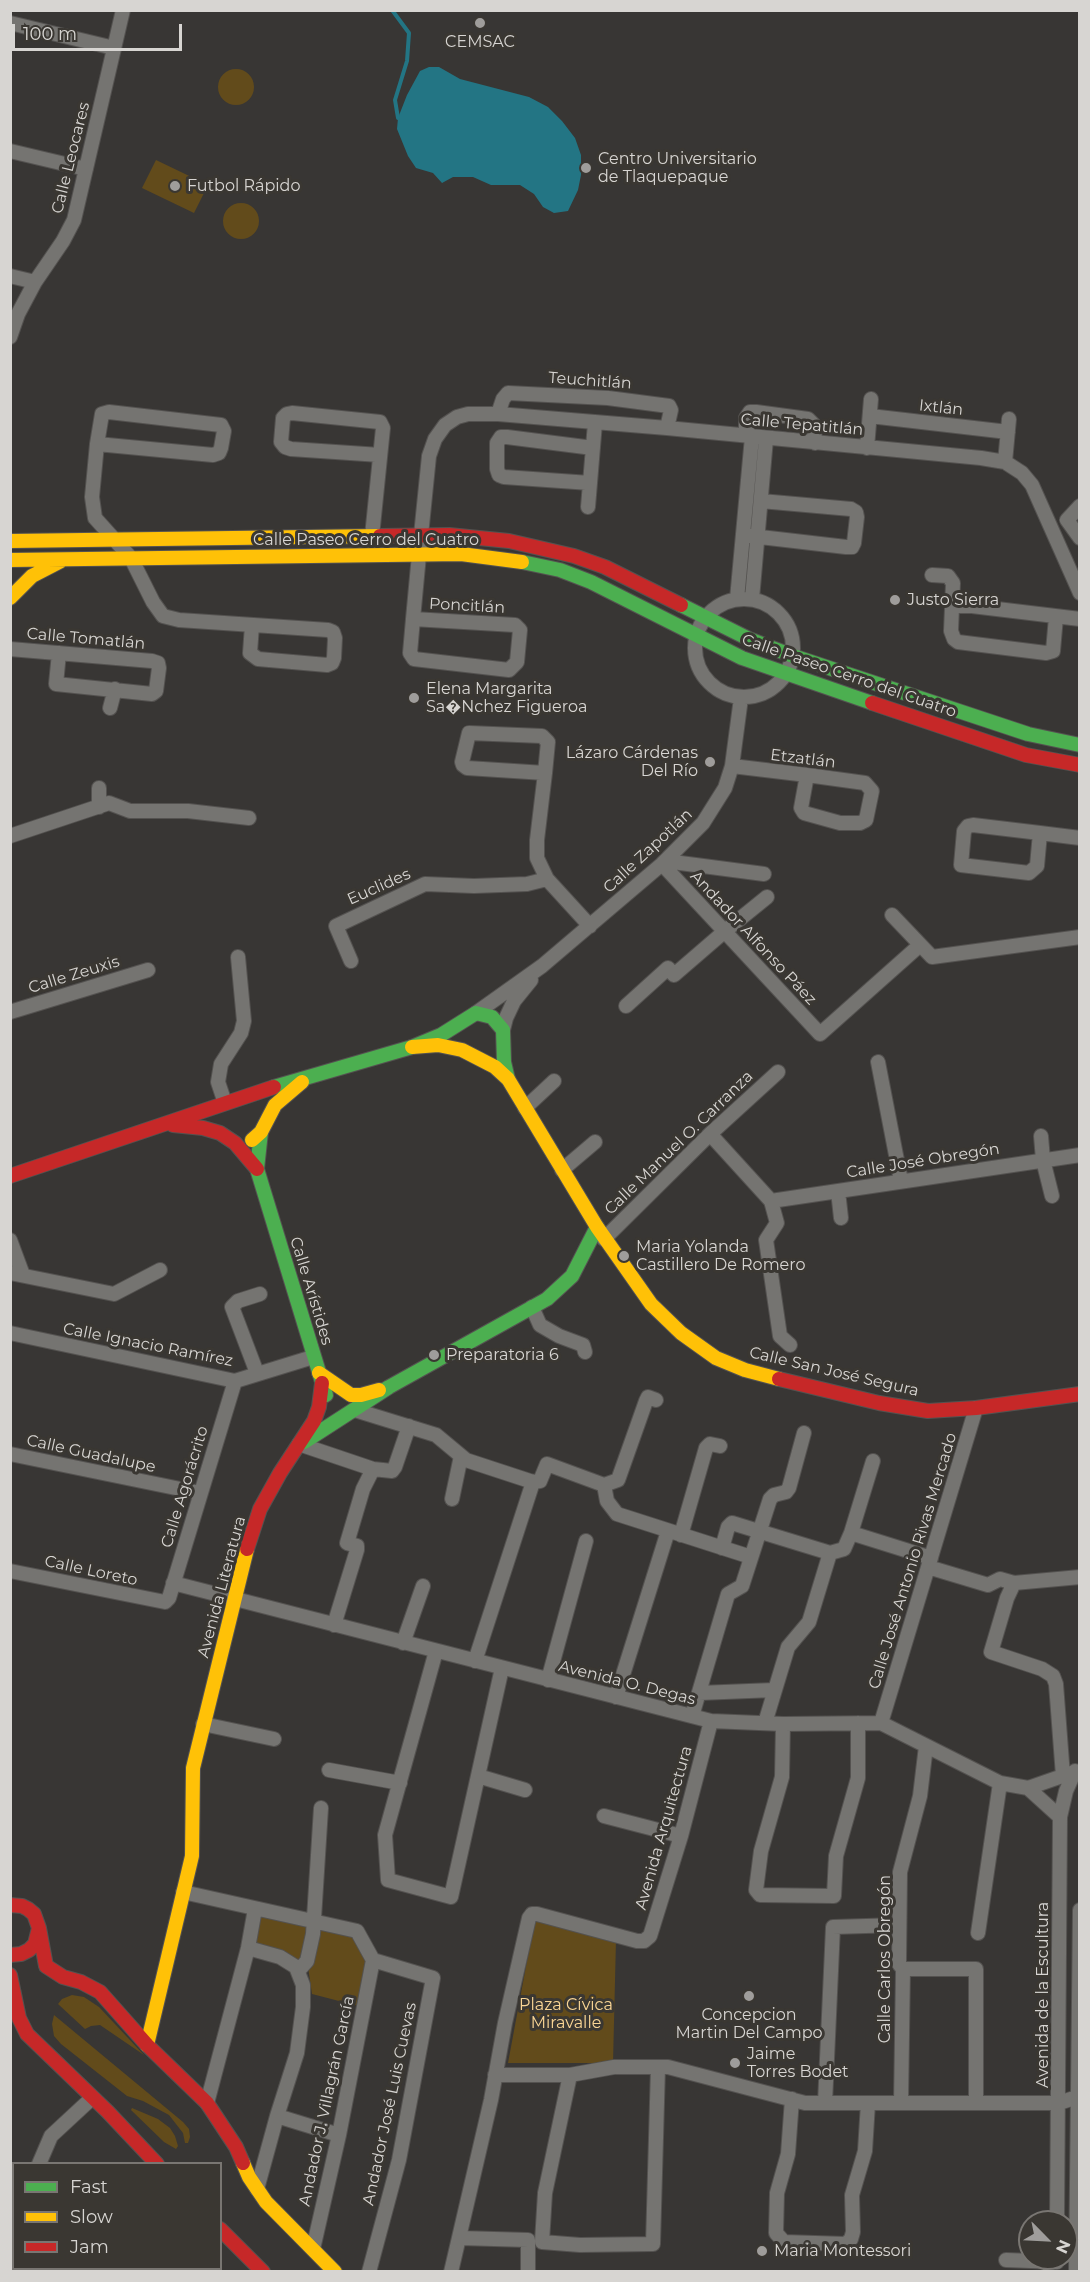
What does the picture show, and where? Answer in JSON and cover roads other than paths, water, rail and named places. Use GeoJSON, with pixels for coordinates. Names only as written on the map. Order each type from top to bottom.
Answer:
{"type":"FeatureCollection","features":[{"type":"Feature","properties":{"kind":"street","name":"Calle Leocares"},"geometry":{"type":"LineString","coordinates":[[10,337],[18,314],[35,282],[63,241],[74,220],[123,10]]}},
{"type":"Feature","properties":{"kind":"street"},"geometry":{"type":"LineString","coordinates":[[10,23],[114,48]]}},
{"type":"Feature","properties":{"kind":"street"},"geometry":{"type":"LineString","coordinates":[[10,151],[86,169]]}},
{"type":"Feature","properties":{"kind":"street"},"geometry":{"type":"LineString","coordinates":[[10,276],[35,282]]}},
{"type":"Feature","properties":{"kind":"street","name":"Teuchitlán"},"geometry":{"type":"LineString","coordinates":[[498,414],[503,399],[508,393],[608,398],[669,406],[672,410],[667,428]]}},
{"type":"Feature","properties":{"kind":"street"},"geometry":{"type":"LineString","coordinates":[[867,448],[871,399]]}},
{"type":"Feature","properties":{"kind":"street"},"geometry":{"type":"LineString","coordinates":[[752,599],[750,536],[752,437],[746,430],[746,418],[750,412],[756,411],[808,419],[814,425],[815,443]]}},
{"type":"Feature","properties":{"kind":"street"},"geometry":{"type":"LineString","coordinates":[[97,444],[213,455],[219,453],[224,431],[221,425],[109,412],[102,414],[97,444],[92,496],[94,518],[131,558],[153,602],[163,615],[179,620],[328,630],[333,632],[335,638],[332,663],[327,665],[253,657],[250,653],[252,625]]}},
{"type":"Feature","properties":{"kind":"street"},"geometry":{"type":"LineString","coordinates":[[372,536],[384,428],[381,422],[292,413],[286,414],[283,418],[281,442],[285,447],[380,455]]}},
{"type":"Feature","properties":{"kind":"street","name":"Calle Tepatitlán"},"geometry":{"type":"LineString","coordinates":[[421,535],[429,456],[435,439],[445,425],[457,417],[468,414],[498,414],[667,428],[1005,462]]}},
{"type":"Feature","properties":{"kind":"street","name":"Ixtlán"},"geometry":{"type":"LineString","coordinates":[[870,416],[1009,425],[1005,462]]}},
{"type":"Feature","properties":{"kind":"street"},"geometry":{"type":"LineString","coordinates":[[588,507],[595,423]]}},
{"type":"Feature","properties":{"kind":"street"},"geometry":{"type":"LineString","coordinates":[[590,483],[499,475],[497,469],[498,443],[501,437],[507,437],[592,448]]}},
{"type":"Feature","properties":{"kind":"street"},"geometry":{"type":"LineString","coordinates":[[737,599],[760,501],[766,439]]}},
{"type":"Feature","properties":{"kind":"street"},"geometry":{"type":"LineString","coordinates":[[1005,462],[1022,473],[1032,485],[1080,593]]}},
{"type":"Feature","properties":{"kind":"street"},"geometry":{"type":"LineString","coordinates":[[750,536],[852,547],[854,543],[857,517],[856,512],[851,509],[760,501]]}},
{"type":"Feature","properties":{"kind":"street"},"geometry":{"type":"LineString","coordinates":[[1049,524],[1067,520],[1080,506]]}},
{"type":"Feature","properties":{"kind":"street"},"geometry":{"type":"LineString","coordinates":[[1067,520],[1080,538]]}},
{"type":"Feature","properties":{"kind":"street"},"geometry":{"type":"LineString","coordinates":[[413,619],[421,535]]}},
{"type":"Feature","properties":{"kind":"street","name":"Calle Paseo Cerro del Cuatro"},"geometry":{"type":"LineString","coordinates":[[10,542],[421,535],[481,537],[536,546],[605,567],[749,639],[794,656],[1028,734],[1080,745]]}},
{"type":"Feature","properties":{"kind":"street","name":"Calle Paseo Cerro del Cuatro"},"geometry":{"type":"LineString","coordinates":[[10,560],[461,554],[560,570],[591,582],[742,658],[1026,755],[1080,765]]}},
{"type":"Feature","properties":{"kind":"street"},"geometry":{"type":"LineString","coordinates":[[10,598],[32,576],[68,559]]}},
{"type":"Feature","properties":{"kind":"street"},"geometry":{"type":"LineString","coordinates":[[932,575],[951,578],[953,583],[954,606],[951,631],[958,642],[1046,653],[1053,651],[1056,617]]}},
{"type":"Feature","properties":{"kind":"street"},"geometry":{"type":"LineString","coordinates":[[737,599],[752,599],[767,603],[789,626],[794,641],[794,656],[787,674],[775,688],[759,696],[741,698],[724,694],[710,684],[699,670],[695,653],[696,636],[706,617],[725,602],[737,599]]}},
{"type":"Feature","properties":{"kind":"street"},"geometry":{"type":"LineString","coordinates":[[954,606],[972,606],[1080,619]]}},
{"type":"Feature","properties":{"kind":"street","name":"Poncitlán"},"geometry":{"type":"LineString","coordinates":[[413,619],[518,627],[520,630],[517,662],[509,670],[414,659],[410,653],[413,619]]}},
{"type":"Feature","properties":{"kind":"street","name":"Calle Tomatlán"},"geometry":{"type":"LineString","coordinates":[[10,649],[158,663],[157,686],[152,694],[115,689]]}},
{"type":"Feature","properties":{"kind":"street"},"geometry":{"type":"LineString","coordinates":[[59,653],[56,684],[115,689],[110,708]]}},
{"type":"Feature","properties":{"kind":"street","name":"Calle Zapotlán"},"geometry":{"type":"LineString","coordinates":[[412,1047],[441,1035],[542,966],[664,863],[703,823],[725,788],[732,766],[741,698]]}},
{"type":"Feature","properties":{"kind":"street"},"geometry":{"type":"LineString","coordinates":[[545,774],[467,768],[463,765],[469,733],[542,736],[548,742],[545,774],[537,840],[537,858],[547,879],[590,926]]}},
{"type":"Feature","properties":{"kind":"street","name":"Etzatlán"},"geometry":{"type":"LineString","coordinates":[[732,766],[807,775],[865,783],[872,791],[866,820],[860,823],[840,823],[809,815],[801,808],[807,775]]}},
{"type":"Feature","properties":{"kind":"street"},"geometry":{"type":"LineString","coordinates":[[99,788],[99,807]]}},
{"type":"Feature","properties":{"kind":"street"},"geometry":{"type":"LineString","coordinates":[[10,836],[109,803],[130,811],[189,811],[249,818]]}},
{"type":"Feature","properties":{"kind":"street"},"geometry":{"type":"LineString","coordinates":[[1040,833],[1037,867],[1029,873],[961,865],[964,831],[968,826],[1040,833],[1080,838]]}},
{"type":"Feature","properties":{"kind":"street"},"geometry":{"type":"LineString","coordinates":[[664,863],[764,874]]}},
{"type":"Feature","properties":{"kind":"street","name":"Andador Alfonso Páez"},"geometry":{"type":"LineString","coordinates":[[664,863],[820,1034],[920,945]]}},
{"type":"Feature","properties":{"kind":"street","name":"Euclides"},"geometry":{"type":"LineString","coordinates":[[351,960],[336,926],[425,884],[517,885],[547,879]]}},
{"type":"Feature","properties":{"kind":"street"},"geometry":{"type":"LineString","coordinates":[[626,1006],[668,968],[674,975],[767,897]]}},
{"type":"Feature","properties":{"kind":"street"},"geometry":{"type":"LineString","coordinates":[[892,915],[932,957],[1080,937]]}},
{"type":"Feature","properties":{"kind":"street"},"geometry":{"type":"LineString","coordinates":[[220,1133],[218,1117],[225,1103],[218,1082],[221,1064],[241,1033],[244,1021],[238,957]]}},
{"type":"Feature","properties":{"kind":"street","name":"Calle Zapotlán"},"geometry":{"type":"LineString","coordinates":[[502,1037],[506,1018],[514,1001],[542,966]]}},
{"type":"Feature","properties":{"kind":"street","name":"Calle Zeuxis"},"geometry":{"type":"LineString","coordinates":[[10,1012],[148,970]]}},
{"type":"Feature","properties":{"kind":"street"},"geometry":{"type":"LineString","coordinates":[[10,1176],[264,1090],[412,1047],[438,1046],[462,1050],[479,1057],[496,1053],[502,1037],[492,1017],[476,1013]]}},
{"type":"Feature","properties":{"kind":"street"},"geometry":{"type":"LineString","coordinates":[[457,1024],[456,1038],[462,1050]]}},
{"type":"Feature","properties":{"kind":"street","name":"Calle San José Segura"},"geometry":{"type":"LineString","coordinates":[[502,1037],[508,1079]]}},
{"type":"Feature","properties":{"kind":"street","name":"Calle San José Segura"},"geometry":{"type":"LineString","coordinates":[[479,1057],[508,1079],[601,1233],[651,1304],[681,1332],[716,1358],[745,1370],[879,1403],[927,1410],[976,1408],[1080,1394]]}},
{"type":"Feature","properties":{"kind":"street"},"geometry":{"type":"LineString","coordinates":[[878,1062],[901,1181]]}},
{"type":"Feature","properties":{"kind":"street","name":"Calle Manuel O. Carranza"},"geometry":{"type":"LineString","coordinates":[[601,1233],[777,1072]]}},
{"type":"Feature","properties":{"kind":"street"},"geometry":{"type":"LineString","coordinates":[[168,1124],[203,1128],[220,1133],[235,1143],[248,1142],[261,1132],[275,1106],[305,1078]]}},
{"type":"Feature","properties":{"kind":"street"},"geometry":{"type":"LineString","coordinates":[[525,1108],[554,1081]]}},
{"type":"Feature","properties":{"kind":"street"},"geometry":{"type":"LineString","coordinates":[[264,1090],[272,1096],[275,1106]]}},
{"type":"Feature","properties":{"kind":"street","name":"Calle Arístides"},"geometry":{"type":"LineString","coordinates":[[261,1132],[257,1169],[313,1357],[336,1422]]}},
{"type":"Feature","properties":{"kind":"street"},"geometry":{"type":"LineString","coordinates":[[710,1134],[771,1201],[777,1223],[766,1240],[780,1336],[790,1345]]}},
{"type":"Feature","properties":{"kind":"street"},"geometry":{"type":"LineString","coordinates":[[1041,1136],[1043,1160],[1052,1196]]}},
{"type":"Feature","properties":{"kind":"street"},"geometry":{"type":"LineString","coordinates":[[562,1170],[595,1142]]}},
{"type":"Feature","properties":{"kind":"street","name":"Calle Arístides"},"geometry":{"type":"LineString","coordinates":[[235,1143],[257,1169]]}},
{"type":"Feature","properties":{"kind":"street","name":"Calle José Obregón"},"geometry":{"type":"LineString","coordinates":[[771,1201],[1080,1155]]}},
{"type":"Feature","properties":{"kind":"street"},"geometry":{"type":"LineString","coordinates":[[838,1191],[841,1218]]}},
{"type":"Feature","properties":{"kind":"street","name":"Avenida Literatura"},"geometry":{"type":"LineString","coordinates":[[147,2045],[192,1856],[193,1768],[203,1724],[252,1532],[260,1509],[280,1473],[299,1444],[389,1387],[554,1293],[572,1276],[601,1233]]}},
{"type":"Feature","properties":{"kind":"street"},"geometry":{"type":"LineString","coordinates":[[10,1240],[17,1274],[114,1293],[160,1270]]}},
{"type":"Feature","properties":{"kind":"street"},"geometry":{"type":"LineString","coordinates":[[257,1373],[232,1307],[238,1301],[260,1294]]}},
{"type":"Feature","properties":{"kind":"street"},"geometry":{"type":"LineString","coordinates":[[532,1307],[540,1325],[559,1336],[583,1345],[585,1352]]}},
{"type":"Feature","properties":{"kind":"street","name":"Calle Ignacio Ramírez"},"geometry":{"type":"LineString","coordinates":[[10,1333],[235,1381],[313,1357]]}},
{"type":"Feature","properties":{"kind":"street"},"geometry":{"type":"LineString","coordinates":[[389,1387],[361,1395],[351,1395],[320,1378],[319,1407],[314,1421],[299,1444],[373,1469],[392,1471],[409,1426]]}},
{"type":"Feature","properties":{"kind":"street","name":"Calle Agorácrito"},"geometry":{"type":"LineString","coordinates":[[165,1602],[169,1598],[235,1381]]}},
{"type":"Feature","properties":{"kind":"street"},"geometry":{"type":"LineString","coordinates":[[476,1661],[536,1482],[547,1464],[604,1485],[618,1480],[646,1401],[648,1397],[656,1400]]}},
{"type":"Feature","properties":{"kind":"street","name":"Calle José Antonio Rivas Mercado"},"geometry":{"type":"LineString","coordinates":[[881,1723],[976,1408]]}},
{"type":"Feature","properties":{"kind":"street"},"geometry":{"type":"LineString","coordinates":[[355,1410],[436,1435],[466,1460],[536,1482]]}},
{"type":"Feature","properties":{"kind":"street"},"geometry":{"type":"LineString","coordinates":[[692,1716],[728,1594],[742,1586],[770,1499],[774,1495],[786,1492],[789,1488],[804,1433]]}},
{"type":"Feature","properties":{"kind":"street"},"geometry":{"type":"LineString","coordinates":[[616,1697],[706,1448],[710,1444],[720,1446]]}},
{"type":"Feature","properties":{"kind":"street","name":"Calle Guadalupe"},"geometry":{"type":"LineString","coordinates":[[10,1454],[200,1493]]}},
{"type":"Feature","properties":{"kind":"street"},"geometry":{"type":"LineString","coordinates":[[452,1499],[461,1456]]}},
{"type":"Feature","properties":{"kind":"street"},"geometry":{"type":"LineString","coordinates":[[765,1723],[789,1647],[809,1622],[837,1551],[851,1533],[873,1461]]}},
{"type":"Feature","properties":{"kind":"street"},"geometry":{"type":"LineString","coordinates":[[334,1625],[357,1550],[357,1546],[347,1543],[348,1537],[363,1489],[373,1469]]}},
{"type":"Feature","properties":{"kind":"street"},"geometry":{"type":"LineString","coordinates":[[604,1485],[607,1501],[617,1514],[751,1557]]}},
{"type":"Feature","properties":{"kind":"street"},"geometry":{"type":"LineString","coordinates":[[722,1548],[728,1527],[732,1523],[837,1551]]}},
{"type":"Feature","properties":{"kind":"street"},"geometry":{"type":"LineString","coordinates":[[851,1533],[988,1585],[1000,1580],[1014,1583],[1080,1577]]}},
{"type":"Feature","properties":{"kind":"street"},"geometry":{"type":"LineString","coordinates":[[548,1680],[586,1541]]}},
{"type":"Feature","properties":{"kind":"street","name":"Calle Loreto"},"geometry":{"type":"LineString","coordinates":[[10,1572],[165,1602]]}},
{"type":"Feature","properties":{"kind":"street","name":"Avenida O. Degas"},"geometry":{"type":"LineString","coordinates":[[173,1583],[711,1721],[783,1724],[881,1723],[1000,1783],[1028,1788]]}},
{"type":"Feature","properties":{"kind":"street"},"geometry":{"type":"LineString","coordinates":[[1014,1583],[1007,1598],[991,1652],[1042,1668],[1053,1676],[1072,1772],[1028,1788],[1060,1817]]}},
{"type":"Feature","properties":{"kind":"street"},"geometry":{"type":"LineString","coordinates":[[403,1643],[423,1586]]}},
{"type":"Feature","properties":{"kind":"street"},"geometry":{"type":"LineString","coordinates":[[436,1651],[386,1835],[388,1880],[451,1897],[502,1668]]}},
{"type":"Feature","properties":{"kind":"street"},"geometry":{"type":"LineString","coordinates":[[699,1693],[774,1690]]}},
{"type":"Feature","properties":{"kind":"street","name":"Avenida Arquitectura"},"geometry":{"type":"LineString","coordinates":[[495,2075],[529,1918],[532,1914],[637,1941],[644,1941],[650,1936],[681,1836],[711,1721]]}},
{"type":"Feature","properties":{"kind":"street"},"geometry":{"type":"LineString","coordinates":[[783,1724],[782,1777],[761,1851],[756,1890],[760,1895],[767,1896],[834,1896],[836,1856],[858,1778],[858,1723]]}},
{"type":"Feature","properties":{"kind":"street"},"geometry":{"type":"LineString","coordinates":[[203,1724],[274,1739]]}},
{"type":"Feature","properties":{"kind":"street","name":"Calle Carlos Obregón"},"geometry":{"type":"LineString","coordinates":[[901,2103],[903,1969],[899,1965],[900,1872],[920,1796],[926,1746]]}},
{"type":"Feature","properties":{"kind":"street"},"geometry":{"type":"LineString","coordinates":[[329,1770],[400,1783]]}},
{"type":"Feature","properties":{"kind":"street","name":"Avenida de la Escultura"},"geometry":{"type":"LineString","coordinates":[[1057,2210],[1060,1817],[1072,1772]]}},
{"type":"Feature","properties":{"kind":"street"},"geometry":{"type":"LineString","coordinates":[[478,1776],[525,1790]]}},
{"type":"Feature","properties":{"kind":"street"},"geometry":{"type":"LineString","coordinates":[[978,1934],[1000,1783]]}},
{"type":"Feature","properties":{"kind":"street"},"geometry":{"type":"LineString","coordinates":[[297,1971],[307,1961],[310,1950],[321,1808]]}},
{"type":"Feature","properties":{"kind":"street"},"geometry":{"type":"LineString","coordinates":[[604,1816],[681,1836]]}},
{"type":"Feature","properties":{"kind":"street"},"geometry":{"type":"LineString","coordinates":[[183,1892],[357,1931],[373,1960]]}},
{"type":"Feature","properties":{"kind":"street"},"geometry":{"type":"LineString","coordinates":[[12,1902],[34,1914],[39,1928],[44,1962],[49,1969],[100,1992],[147,2045],[207,2103],[236,2147],[266,2202],[335,2271]]}},
{"type":"Feature","properties":{"kind":"street"},"geometry":{"type":"LineString","coordinates":[[207,2103],[248,1948],[255,1909]]}},
{"type":"Feature","properties":{"kind":"street"},"geometry":{"type":"LineString","coordinates":[[1078,2210],[1080,1910]]}},
{"type":"Feature","properties":{"kind":"street"},"geometry":{"type":"LineString","coordinates":[[825,2103],[833,1927],[899,1925]]}},
{"type":"Feature","properties":{"kind":"street"},"geometry":{"type":"LineString","coordinates":[[10,1955],[21,1954],[29,1950],[35,1944],[39,1928]]}},
{"type":"Feature","properties":{"kind":"street"},"geometry":{"type":"LineString","coordinates":[[248,1948],[280,1957],[296,1967],[303,1985],[303,2007],[297,2053],[257,2189]]}},
{"type":"Feature","properties":{"kind":"street","name":"Andador José Luis Cuevas"},"geometry":{"type":"LineString","coordinates":[[369,2271],[399,2160],[433,1978],[373,1960]]}},
{"type":"Feature","properties":{"kind":"street","name":"Andador J. Villagrán García"},"geometry":{"type":"LineString","coordinates":[[313,2249],[339,2135],[373,1960]]}},
{"type":"Feature","properties":{"kind":"street"},"geometry":{"type":"LineString","coordinates":[[903,1969],[976,1969],[976,2103]]}},
{"type":"Feature","properties":{"kind":"street"},"geometry":{"type":"LineString","coordinates":[[10,1975],[19,2018],[27,2034],[156,2162]]}},
{"type":"Feature","properties":{"kind":"street"},"geometry":{"type":"LineString","coordinates":[[451,2271],[495,2075],[570,2075],[614,2067],[658,2067],[686,2070],[805,2103],[1059,2103],[1079,2097]]}},
{"type":"Feature","properties":{"kind":"street"},"geometry":{"type":"LineString","coordinates":[[570,2075],[545,2193],[543,2242],[580,2245],[652,2244],[658,2067]]}},
{"type":"Feature","properties":{"kind":"street"},"geometry":{"type":"LineString","coordinates":[[39,2162],[51,2136],[92,2098]]}},
{"type":"Feature","properties":{"kind":"street"},"geometry":{"type":"LineString","coordinates":[[792,2099],[788,2154],[777,2193],[776,2233],[784,2242],[846,2244],[851,2239],[854,2232],[852,2195],[865,2151],[868,2103]]}},
{"type":"Feature","properties":{"kind":"street"},"geometry":{"type":"LineString","coordinates":[[277,2116],[339,2135]]}},
{"type":"Feature","properties":{"kind":"street"},"geometry":{"type":"LineString","coordinates":[[222,2231],[264,2271]]}},
{"type":"Feature","properties":{"kind":"street"},"geometry":{"type":"LineString","coordinates":[[460,2238],[528,2241],[528,2271]]}},
{"type":"Feature","properties":{"kind":"street"},"geometry":{"type":"LineString","coordinates":[[1006,2260],[1018,2261]]}},
{"type":"Feature","properties":{"kind":"water"},"geometry":{"type":"Polygon","coordinates":[[[429,67],[439,67],[460,79],[529,97],[548,107],[562,121],[575,138],[581,155],[578,190],[568,211],[554,213],[543,207],[534,194],[520,185],[491,185],[473,177],[453,177],[442,183],[433,173],[416,168],[408,156],[397,129],[398,118],[420,71],[429,67]]]}},
{"type":"Feature","properties":{"kind":"waterway"},"geometry":{"type":"LineString","coordinates":[[392,10],[409,33],[407,61],[395,100],[398,118]]}},
{"type":"Feature","properties":{"kind":"place","name":"CEMSAC"},"geometry":{"type":"Point","coordinates":[480,23]}},
{"type":"Feature","properties":{"kind":"place","name":"Centro Universitario de Tlaquepaque"},"geometry":{"type":"Point","coordinates":[586,168]}},
{"type":"Feature","properties":{"kind":"place","name":"Futbol Rápido"},"geometry":{"type":"Point","coordinates":[175,186]}},
{"type":"Feature","properties":{"kind":"place","name":"Justo Sierra"},"geometry":{"type":"Point","coordinates":[895,600]}},
{"type":"Feature","properties":{"kind":"place","name":"Elena Margarita Sa�Nchez Figueroa"},"geometry":{"type":"Point","coordinates":[414,698]}},
{"type":"Feature","properties":{"kind":"place","name":"Lázaro Cárdenas Del Río"},"geometry":{"type":"Point","coordinates":[710,762]}},
{"type":"Feature","properties":{"kind":"place","name":"Maria Yolanda Castillero De Romero"},"geometry":{"type":"Point","coordinates":[624,1256]}},
{"type":"Feature","properties":{"kind":"place","name":"Preparatoria 6"},"geometry":{"type":"Point","coordinates":[434,1355]}},
{"type":"Feature","properties":{"kind":"place","name":"Concepcion Martin Del Campo"},"geometry":{"type":"Point","coordinates":[749,1996]}},
{"type":"Feature","properties":{"kind":"place","name":"Jaime Torres Bodet"},"geometry":{"type":"Point","coordinates":[735,2063]}},
{"type":"Feature","properties":{"kind":"place","name":"Maria Montessori"},"geometry":{"type":"Point","coordinates":[762,2251]}},
{"type":"Feature","properties":{"kind":"park label","name":"Plaza Cívica Miravalle"},"geometry":{"type":"Point","coordinates":[566,2014]}}]}
